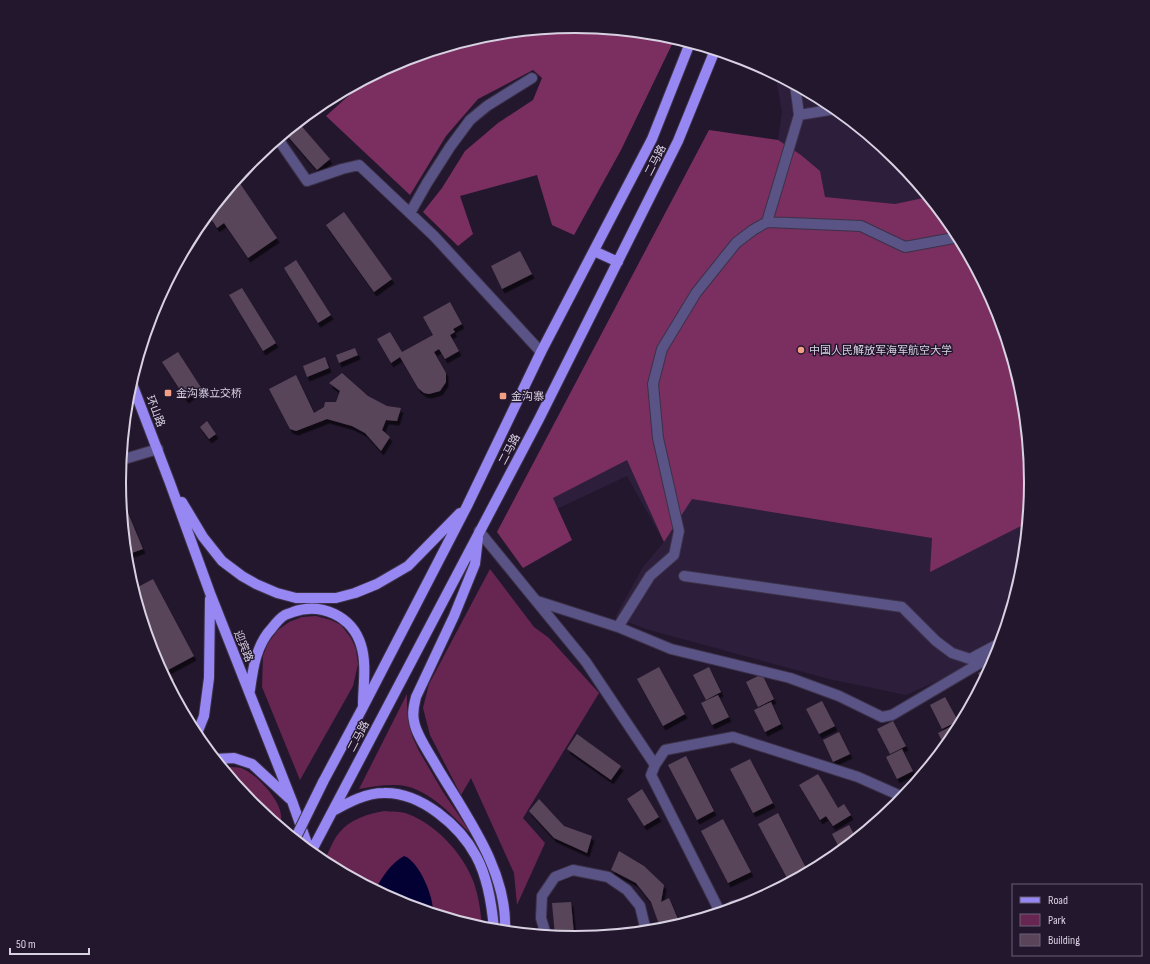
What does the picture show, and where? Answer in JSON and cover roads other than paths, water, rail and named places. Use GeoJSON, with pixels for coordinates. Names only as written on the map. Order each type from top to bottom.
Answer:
{"type":"FeatureCollection","features":[{"type":"Feature","properties":{"kind":"main road","name":"二马路"},"geometry":{"type":"LineString","coordinates":[[297,834],[467,506],[541,352],[652,139],[688,47]]}},
{"type":"Feature","properties":{"kind":"main road","name":"二马路"},"geometry":{"type":"LineString","coordinates":[[314,846],[539,419],[678,141],[713,55]]}},
{"type":"Feature","properties":{"kind":"main road"},"geometry":{"type":"LineString","coordinates":[[594,250],[618,262]]}},
{"type":"Feature","properties":{"kind":"main road","name":"环山路"},"geometry":{"type":"LineString","coordinates":[[135,392],[158,449]]}},
{"type":"Feature","properties":{"kind":"main road","name":"迎宾路"},"geometry":{"type":"LineString","coordinates":[[158,449],[210,593],[250,692],[307,842]]}},
{"type":"Feature","properties":{"kind":"main road"},"geometry":{"type":"LineString","coordinates":[[170,483],[203,537],[222,561],[242,576],[256,584],[277,593],[296,598],[336,598],[355,593],[377,584],[408,566],[467,506]]}},
{"type":"Feature","properties":{"kind":"main road"},"geometry":{"type":"LineString","coordinates":[[479,531],[475,564],[454,616],[416,697],[413,708],[414,722],[426,747],[485,850],[494,871],[503,902],[505,925]]}},
{"type":"Feature","properties":{"kind":"main road"},"geometry":{"type":"LineString","coordinates":[[200,727],[204,716],[209,678],[210,593]]}},
{"type":"Feature","properties":{"kind":"main road"},"geometry":{"type":"LineString","coordinates":[[250,692],[254,663],[262,642],[271,629],[285,615],[301,609],[315,608],[331,612],[344,619],[355,631],[361,644],[364,659],[362,709]]}},
{"type":"Feature","properties":{"kind":"main road"},"geometry":{"type":"LineString","coordinates":[[222,759],[234,758],[252,764],[292,801]]}},
{"type":"Feature","properties":{"kind":"main road"},"geometry":{"type":"LineString","coordinates":[[333,811],[348,802],[362,797],[384,793],[398,794],[412,798],[430,808],[447,820],[466,841],[476,857],[483,873],[492,903],[493,923]]}},
{"type":"Feature","properties":{"kind":"street"},"geometry":{"type":"LineString","coordinates":[[410,213],[450,147],[470,120],[488,106],[532,78]]}},
{"type":"Feature","properties":{"kind":"street"},"geometry":{"type":"LineString","coordinates":[[767,222],[799,115],[796,91]]}},
{"type":"Feature","properties":{"kind":"street"},"geometry":{"type":"LineString","coordinates":[[799,115],[826,111]]}},
{"type":"Feature","properties":{"kind":"street"},"geometry":{"type":"LineString","coordinates":[[281,142],[307,181],[359,165],[434,236],[541,352]]}},
{"type":"Feature","properties":{"kind":"street"},"geometry":{"type":"LineString","coordinates":[[618,627],[650,576],[674,555],[678,531],[658,438],[653,384],[662,349],[696,293],[736,243],[753,230],[767,222],[861,226],[905,247],[951,238]]}},
{"type":"Feature","properties":{"kind":"street"},"geometry":{"type":"LineString","coordinates":[[127,458],[158,449]]}},
{"type":"Feature","properties":{"kind":"street"},"geometry":{"type":"LineString","coordinates":[[479,531],[586,662],[655,765]]}},
{"type":"Feature","properties":{"kind":"street"},"geometry":{"type":"LineString","coordinates":[[684,576],[902,607],[936,641],[952,653],[970,659],[992,647]]}},
{"type":"Feature","properties":{"kind":"street"},"geometry":{"type":"LineString","coordinates":[[537,601],[618,627],[671,649],[790,678],[839,696],[882,717],[892,715],[988,658]]}},
{"type":"Feature","properties":{"kind":"street"},"geometry":{"type":"LineString","coordinates":[[718,907],[651,775],[655,765],[665,750],[733,737],[858,777],[897,794]]}},
{"type":"Feature","properties":{"kind":"street"},"geometry":{"type":"LineString","coordinates":[[544,930],[540,918],[542,896],[555,877],[573,870],[608,877],[627,890],[640,906],[645,925]]}},
{"type":"Feature","properties":{"kind":"place","name":"中国人民解放军海军航空大学"},"geometry":{"type":"Point","coordinates":[801,350]}},
{"type":"Feature","properties":{"kind":"place","name":"金沟寨立交桥"},"geometry":{"type":"Point","coordinates":[168,393]}},
{"type":"Feature","properties":{"kind":"place","name":"金沟寨"},"geometry":{"type":"Point","coordinates":[503,396]}}]}
